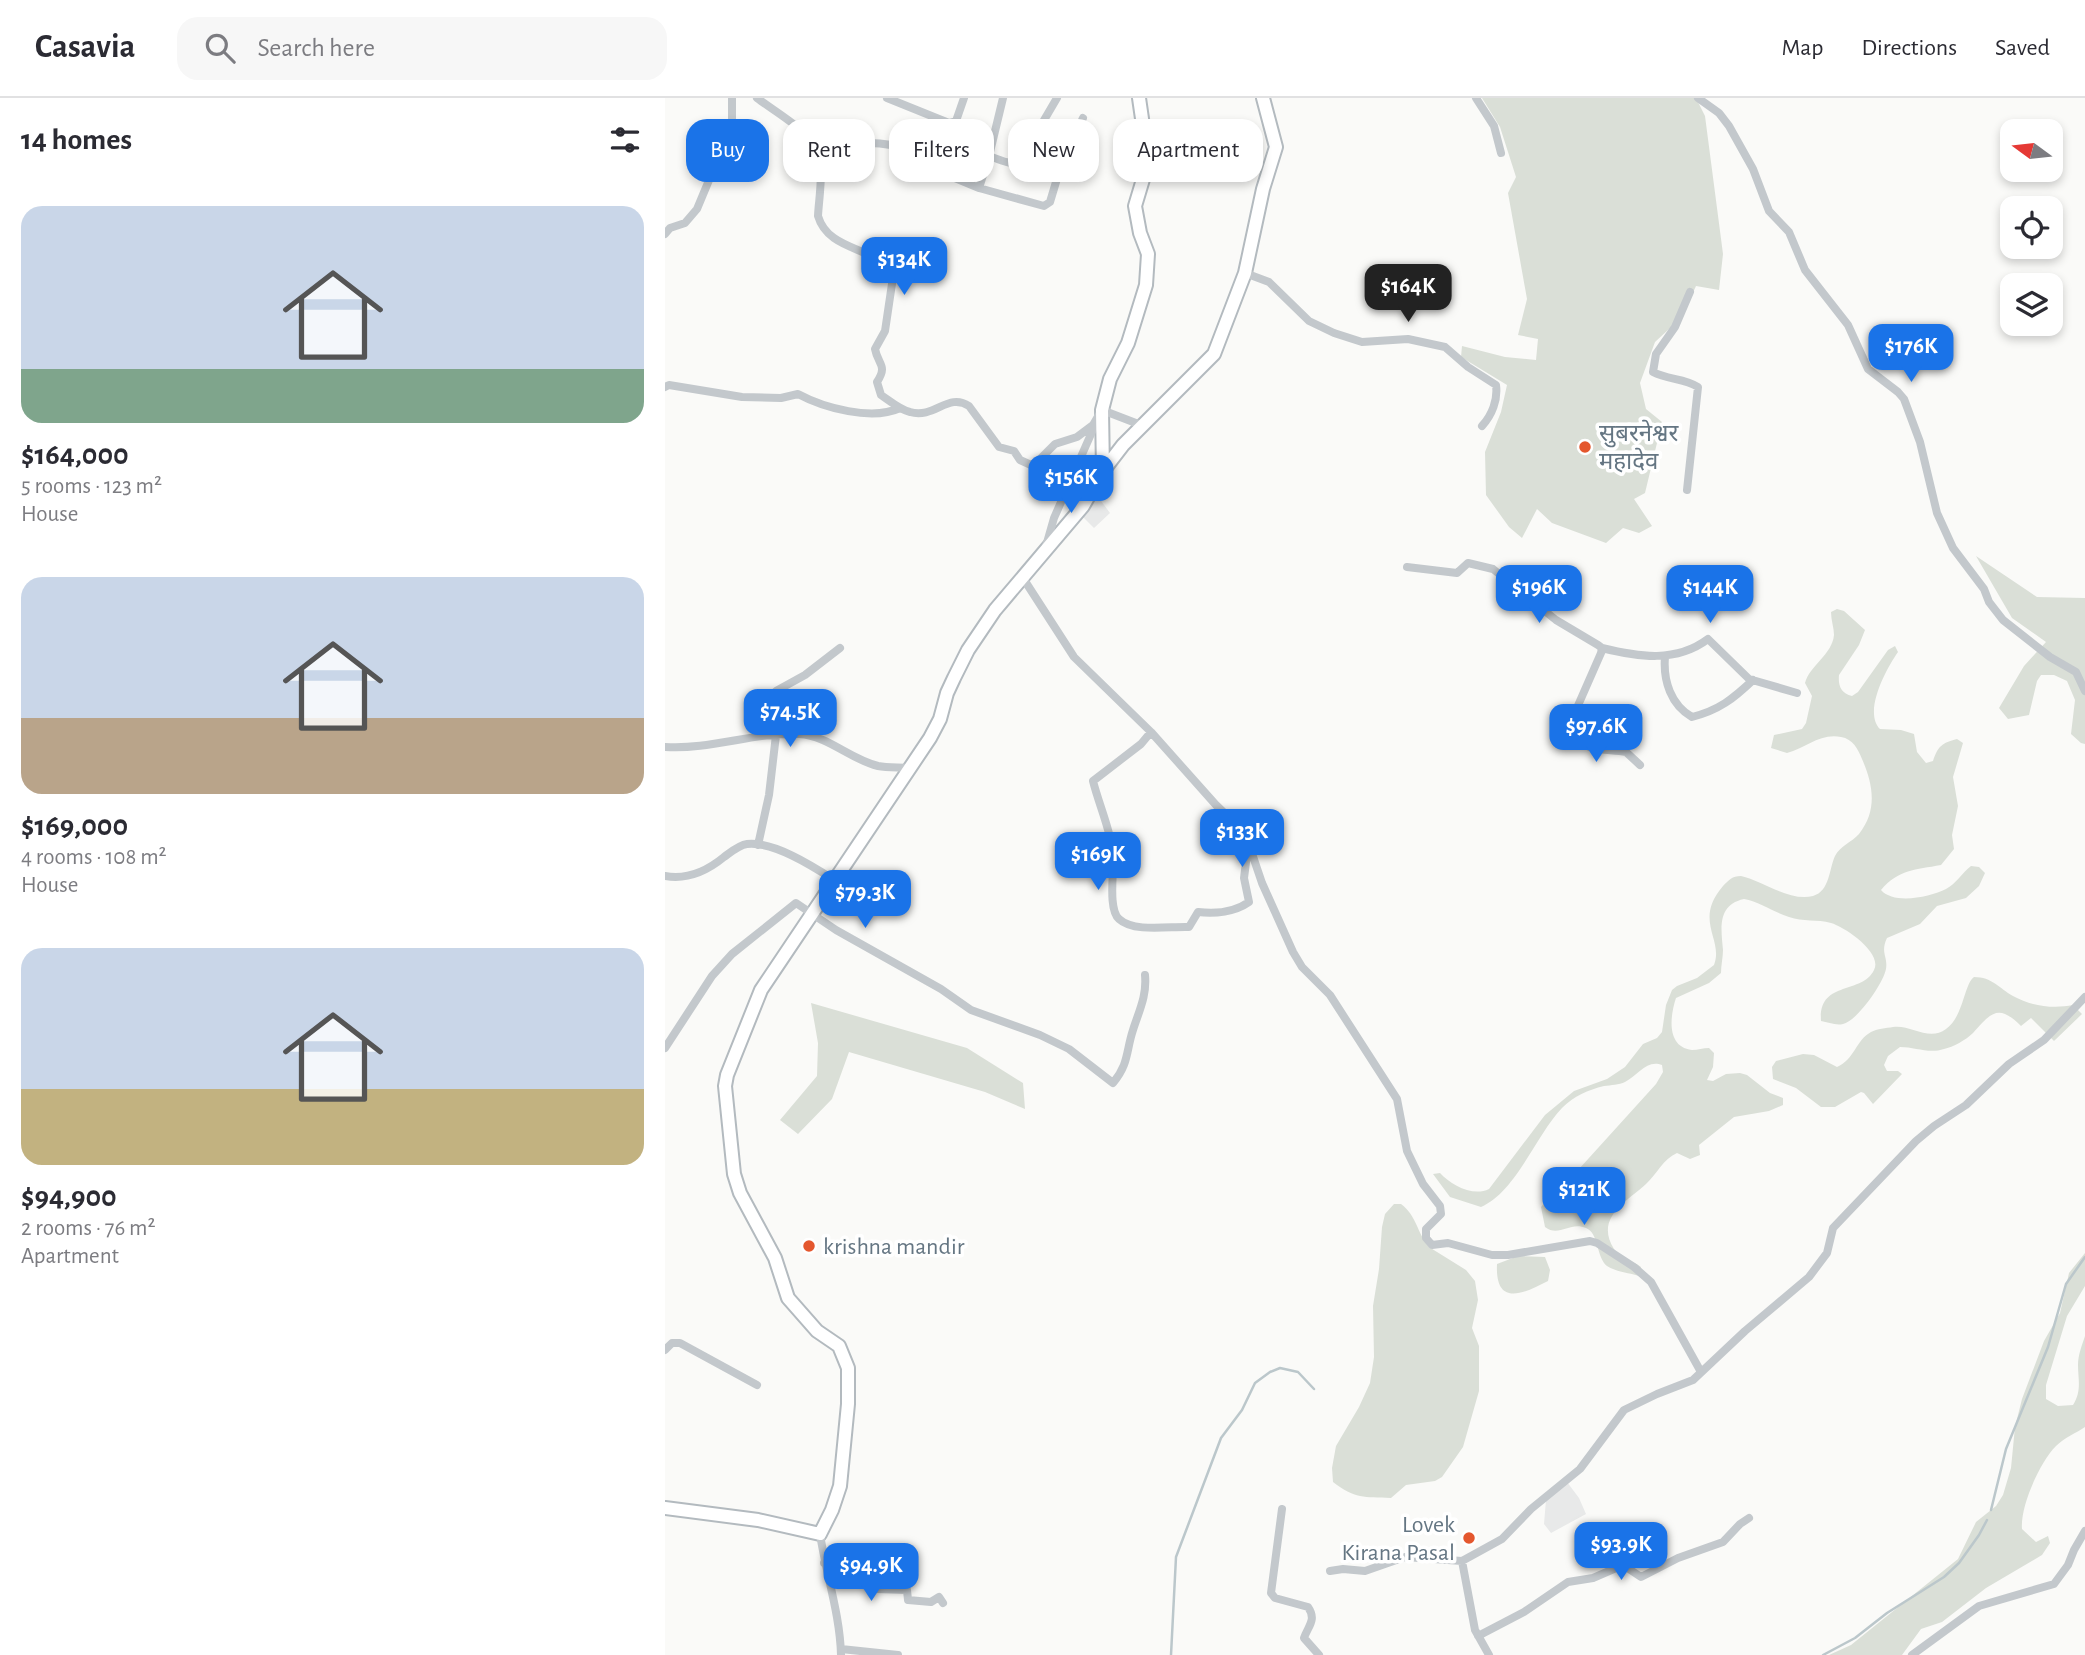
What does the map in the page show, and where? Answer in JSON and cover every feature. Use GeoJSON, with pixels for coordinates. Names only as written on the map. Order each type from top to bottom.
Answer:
{"type":"FeatureCollection","features":[{"type":"Feature","properties":{"kind":"street"},"geometry":{"type":"LineString","coordinates":[[667,229],[685,223],[697,209],[732,125],[733,98]]}},
{"type":"Feature","properties":{"kind":"street"},"geometry":{"type":"LineString","coordinates":[[887,98],[950,123],[956,121],[964,98]]}},
{"type":"Feature","properties":{"kind":"street"},"geometry":{"type":"LineString","coordinates":[[994,135],[1003,98]]}},
{"type":"Feature","properties":{"kind":"street"},"geometry":{"type":"LineString","coordinates":[[994,158],[1013,164],[1019,163],[1057,98]]}},
{"type":"Feature","properties":{"kind":"street"},"geometry":{"type":"LineString","coordinates":[[1045,548],[1054,518],[1102,410],[1110,379],[1128,343],[1146,285],[1148,254],[1140,233],[1135,206],[1144,176],[1147,153],[1139,98]]}},
{"type":"Feature","properties":{"kind":"street"},"geometry":{"type":"LineString","coordinates":[[898,1655],[841,1652],[840,1631],[820,1534],[840,1486],[848,1404],[848,1368],[839,1346],[817,1331],[788,1298],[775,1258],[740,1194],[734,1174],[725,1086],[754,1003],[784,953],[814,915],[940,719],[947,693],[968,650],[995,610],[1083,506],[1103,471],[1141,425],[1202,369],[1214,354],[1245,273],[1263,189],[1276,147],[1263,98]]}},
{"type":"Feature","properties":{"kind":"street"},"geometry":{"type":"LineString","coordinates":[[1476,98],[1495,127],[1501,152]]}},
{"type":"Feature","properties":{"kind":"street"},"geometry":{"type":"LineString","coordinates":[[1698,98],[1719,113],[1729,126],[1753,169],[1769,211],[1789,232],[1805,270],[1848,325],[1868,369],[1904,399],[1920,442],[1937,513],[1953,548],[1985,589],[1989,602],[2003,620],[2050,657],[2076,672],[2085,691]]}},
{"type":"Feature","properties":{"kind":"street"},"geometry":{"type":"LineString","coordinates":[[760,99],[785,119]]}},
{"type":"Feature","properties":{"kind":"street"},"geometry":{"type":"LineString","coordinates":[[875,143],[892,144],[906,150],[926,143],[948,160],[947,171],[950,176],[979,188],[1044,206],[1050,202],[1062,162],[1083,118]]}},
{"type":"Feature","properties":{"kind":"street"},"geometry":{"type":"LineString","coordinates":[[819,182],[820,222],[845,246],[884,261],[893,276],[884,331],[874,349],[883,366],[883,372],[877,382],[881,395],[910,412],[929,412],[954,401],[963,402],[969,406],[999,447],[1014,451],[1020,460],[1031,465],[1055,444],[1077,437],[1093,425],[1102,410]]}},
{"type":"Feature","properties":{"kind":"street"},"geometry":{"type":"LineString","coordinates":[[979,188],[981,182]]}},
{"type":"Feature","properties":{"kind":"street"},"geometry":{"type":"LineString","coordinates":[[1245,273],[1269,282],[1309,321],[1334,333],[1361,342],[1419,340],[1451,351],[1468,367],[1496,385],[1497,399],[1482,426]]}},
{"type":"Feature","properties":{"kind":"street"},"geometry":{"type":"LineString","coordinates":[[1687,490],[1698,387],[1691,382],[1667,378],[1653,372],[1656,354],[1675,327],[1691,292]]}},
{"type":"Feature","properties":{"kind":"street"},"geometry":{"type":"LineString","coordinates":[[665,387],[669,385],[742,397],[781,398],[798,394],[822,405],[859,411],[888,413],[900,408]]}},
{"type":"Feature","properties":{"kind":"street"},"geometry":{"type":"LineString","coordinates":[[1102,410],[1141,425]]}},
{"type":"Feature","properties":{"kind":"street"},"geometry":{"type":"LineString","coordinates":[[1102,410],[1103,471]]}},
{"type":"Feature","properties":{"kind":"street"},"geometry":{"type":"LineString","coordinates":[[1407,567],[1457,573],[1468,563],[1493,569],[1556,620],[1602,648],[1622,653],[1665,657],[1693,650],[1708,639],[1749,679],[1797,693]]}},
{"type":"Feature","properties":{"kind":"street"},"geometry":{"type":"LineString","coordinates":[[1023,578],[1069,650],[1151,732],[1216,805],[1245,833],[1262,883],[1297,960],[1330,995],[1397,1099],[1407,1152],[1423,1184],[1440,1206],[1441,1214],[1434,1224],[1426,1229],[1426,1238],[1432,1245],[1448,1243],[1492,1255],[1508,1255],[1575,1242],[1597,1243],[1644,1274],[1651,1282],[1701,1372]]}},
{"type":"Feature","properties":{"kind":"street"},"geometry":{"type":"LineString","coordinates":[[787,734],[776,691],[805,675],[840,648]]}},
{"type":"Feature","properties":{"kind":"street"},"geometry":{"type":"LineString","coordinates":[[1602,648],[1569,726],[1581,744],[1604,751],[1626,752],[1640,765]]}},
{"type":"Feature","properties":{"kind":"street"},"geometry":{"type":"LineString","coordinates":[[1665,657],[1669,690],[1680,710],[1692,718],[1713,712],[1753,680]]}},
{"type":"Feature","properties":{"kind":"street"},"geometry":{"type":"LineString","coordinates":[[1151,732],[1141,744],[1093,781],[1113,857],[1111,881],[1119,919],[1131,925],[1148,927],[1189,927],[1198,912],[1216,912],[1249,902],[1244,878],[1248,842]]}},
{"type":"Feature","properties":{"kind":"street"},"geometry":{"type":"LineString","coordinates":[[665,747],[689,748],[787,734],[824,739],[878,766],[910,768]]}},
{"type":"Feature","properties":{"kind":"street"},"geometry":{"type":"LineString","coordinates":[[758,845],[769,795],[776,735]]}},
{"type":"Feature","properties":{"kind":"street"},"geometry":{"type":"LineString","coordinates":[[665,876],[685,878],[718,862],[745,844],[758,845],[798,857],[836,881]]}},
{"type":"Feature","properties":{"kind":"street"},"geometry":{"type":"LineString","coordinates":[[665,1048],[712,976],[732,954],[796,904],[941,989],[971,1010],[1062,1045],[1113,1083],[1127,1060],[1131,1034],[1145,995],[1145,975]]}},
{"type":"Feature","properties":{"kind":"street"},"geometry":{"type":"LineString","coordinates":[[1331,1571],[1365,1571],[1405,1558],[1462,1561],[1502,1539],[1531,1509],[1580,1469],[1624,1410],[1693,1380],[1815,1271],[1827,1253],[1833,1228],[1848,1210],[1916,1142],[1934,1126],[1966,1105],[2009,1064],[2044,1040],[2085,997]]}},
{"type":"Feature","properties":{"kind":"street"},"geometry":{"type":"LineString","coordinates":[[665,1350],[672,1343],[680,1343],[757,1385]]}},
{"type":"Feature","properties":{"kind":"street"},"geometry":{"type":"LineString","coordinates":[[665,1508],[758,1520],[820,1534]]}},
{"type":"Feature","properties":{"kind":"street"},"geometry":{"type":"LineString","coordinates":[[1282,1509],[1271,1593],[1275,1598],[1308,1607],[1313,1616],[1304,1638],[1318,1655]]}},
{"type":"Feature","properties":{"kind":"street"},"geometry":{"type":"LineString","coordinates":[[1478,1636],[1524,1612],[1568,1582],[1593,1578],[1623,1565],[1641,1577],[1678,1558],[1723,1542],[1749,1518]]}},
{"type":"Feature","properties":{"kind":"street"},"geometry":{"type":"LineString","coordinates":[[1912,1655],[1979,1606],[2053,1584],[2068,1565],[2085,1531]]}},
{"type":"Feature","properties":{"kind":"street"},"geometry":{"type":"LineString","coordinates":[[824,1563],[861,1558],[878,1559],[876,1589],[907,1590],[908,1600],[931,1602],[939,1597],[943,1603]]}},
{"type":"Feature","properties":{"kind":"street"},"geometry":{"type":"LineString","coordinates":[[1462,1561],[1475,1630],[1489,1655]]}},
{"type":"Feature","properties":{"kind":"shaded area"},"geometry":{"type":"Polygon","coordinates":[[[1482,98],[1696,98],[1705,116],[1723,254],[1719,290],[1696,286],[1682,317],[1655,342],[1640,383],[1646,409],[1662,422],[1645,493],[1634,499],[1652,526],[1639,533],[1623,528],[1606,543],[1552,523],[1537,509],[1522,538],[1509,527],[1486,495],[1485,452],[1501,412],[1507,385],[1461,357],[1462,346],[1505,357],[1536,360],[1538,339],[1518,335],[1527,299],[1508,193],[1516,177],[1500,127],[1482,98]]]}},
{"type":"Feature","properties":{"kind":"shaded area"},"geometry":{"type":"Polygon","coordinates":[[[1093,490],[1110,513],[1094,528],[1079,513],[1093,490]]]}},
{"type":"Feature","properties":{"kind":"shaded area"},"geometry":{"type":"Polygon","coordinates":[[[1976,556],[2037,597],[2085,598],[2085,744],[2071,734],[2075,700],[2067,681],[2054,675],[2041,675],[2037,681],[2029,715],[2008,719],[1999,708],[2024,666],[2046,642],[2012,618],[1976,556]]]}},
{"type":"Feature","properties":{"kind":"shaded area"},"geometry":{"type":"Polygon","coordinates":[[[1837,609],[1844,611],[1865,630],[1859,645],[1839,675],[1843,691],[1852,696],[1858,692],[1888,650],[1895,646],[1898,652],[1878,690],[1875,722],[1880,729],[1914,734],[1917,752],[1926,763],[1933,761],[1944,744],[1957,739],[1963,743],[1953,777],[1958,806],[1952,835],[1954,849],[1941,865],[1901,874],[1881,890],[1887,895],[1903,898],[1931,895],[1950,887],[1971,866],[1979,867],[1985,873],[1979,886],[1966,898],[1937,906],[1920,924],[1887,938],[1884,947],[1886,969],[1880,984],[1855,1016],[1840,1024],[1821,1021],[1822,1008],[1833,993],[1868,978],[1875,963],[1868,949],[1853,935],[1831,923],[1794,919],[1744,899],[1729,906],[1722,926],[1721,973],[1709,983],[1676,998],[1672,1013],[1672,1030],[1678,1043],[1684,1048],[1709,1048],[1714,1053],[1713,1067],[1707,1080],[1713,1081],[1726,1074],[1747,1075],[1770,1093],[1783,1098],[1783,1105],[1769,1111],[1734,1117],[1699,1145],[1700,1155],[1690,1159],[1677,1153],[1672,1156],[1616,1211],[1608,1228],[1609,1238],[1617,1252],[1641,1267],[1639,1276],[1607,1266],[1593,1235],[1586,1228],[1575,1226],[1555,1231],[1545,1227],[1541,1207],[1550,1197],[1569,1187],[1579,1169],[1656,1084],[1663,1072],[1662,1065],[1647,1066],[1625,1082],[1592,1089],[1567,1104],[1552,1119],[1505,1189],[1493,1200],[1481,1207],[1450,1197],[1433,1174],[1440,1173],[1450,1182],[1469,1191],[1489,1189],[1545,1115],[1574,1091],[1607,1079],[1625,1067],[1643,1044],[1657,1038],[1662,1032],[1666,1005],[1672,990],[1697,978],[1714,965],[1716,956],[1710,909],[1714,898],[1729,880],[1741,876],[1786,894],[1804,897],[1813,896],[1823,889],[1837,853],[1859,834],[1869,816],[1872,797],[1866,768],[1855,745],[1841,737],[1826,737],[1787,753],[1771,748],[1774,735],[1802,729],[1806,723],[1812,696],[1805,683],[1832,642],[1834,635],[1831,612],[1837,609]]]}},
{"type":"Feature","properties":{"kind":"shaded area"},"geometry":{"type":"Polygon","coordinates":[[[1974,977],[1991,981],[2027,1002],[2050,1007],[2073,1005],[2082,1014],[2054,1041],[2031,1018],[2021,1026],[2006,1015],[1995,1013],[1967,1038],[1948,1048],[1933,1051],[1900,1047],[1888,1056],[1884,1065],[1887,1071],[1898,1071],[1902,1074],[1873,1104],[1861,1092],[1835,1107],[1821,1107],[1796,1088],[1773,1079],[1772,1067],[1776,1061],[1803,1054],[1814,1055],[1837,1067],[1847,1060],[1866,1036],[1876,1030],[1899,1027],[1940,1033],[1957,1016],[1974,977]]]}},
{"type":"Feature","properties":{"kind":"shaded area"},"geometry":{"type":"Polygon","coordinates":[[[811,1003],[967,1048],[1023,1083],[1025,1109],[985,1092],[849,1052],[832,1099],[798,1134],[780,1120],[817,1076],[818,1043],[811,1003]]]}},
{"type":"Feature","properties":{"kind":"shaded area"},"geometry":{"type":"Polygon","coordinates":[[[1394,1204],[1401,1204],[1406,1209],[1429,1247],[1466,1270],[1475,1281],[1478,1300],[1472,1328],[1479,1346],[1479,1391],[1463,1447],[1442,1477],[1435,1481],[1406,1485],[1391,1498],[1367,1497],[1348,1492],[1333,1482],[1332,1468],[1336,1446],[1370,1383],[1374,1357],[1373,1306],[1382,1227],[1385,1214],[1394,1204]]]}},
{"type":"Feature","properties":{"kind":"shaded area"},"geometry":{"type":"Polygon","coordinates":[[[2085,1253],[2085,1286],[2067,1316],[2046,1385],[2046,1399],[2058,1406],[2073,1405],[2079,1390],[2078,1361],[2085,1336],[2085,1427],[2063,1440],[2050,1453],[2032,1485],[2022,1519],[2022,1529],[2036,1542],[2048,1536],[2050,1543],[2042,1555],[1986,1588],[1942,1622],[1921,1629],[1902,1655],[1829,1655],[1851,1645],[1958,1559],[1976,1522],[1996,1506],[2003,1495],[2011,1468],[2015,1427],[2022,1399],[2044,1341],[2060,1313],[2069,1273],[2085,1253]]]}},
{"type":"Feature","properties":{"kind":"shaded area"},"geometry":{"type":"Polygon","coordinates":[[[1518,1256],[1545,1257],[1550,1270],[1548,1281],[1520,1293],[1506,1292],[1498,1278],[1497,1264],[1518,1256]]]}},
{"type":"Feature","properties":{"kind":"shaded area"},"geometry":{"type":"Polygon","coordinates":[[[1567,1482],[1579,1498],[1586,1514],[1551,1533],[1544,1524],[1546,1500],[1567,1482]]]}},
{"type":"Feature","properties":{"kind":"waterway"},"geometry":{"type":"LineString","coordinates":[[1991,1510],[2006,1449],[2048,1347],[2066,1284],[2085,1257]]}},
{"type":"Feature","properties":{"kind":"waterway"},"geometry":{"type":"LineString","coordinates":[[1171,1655],[1176,1557],[1221,1438],[1242,1410],[1255,1383],[1270,1372],[1280,1368],[1298,1372],[1314,1389]]}},
{"type":"Feature","properties":{"kind":"waterway"},"geometry":{"type":"LineString","coordinates":[[1823,1655],[1855,1638],[1887,1613],[1944,1577],[1959,1563],[1987,1520]]}},
{"type":"Feature","properties":{"kind":"place","name":"सुबरनेश्वर महादेव"},"geometry":{"type":"Point","coordinates":[1585,447]}},
{"type":"Feature","properties":{"kind":"place","name":"krishna mandir"},"geometry":{"type":"Point","coordinates":[809,1246]}},
{"type":"Feature","properties":{"kind":"place","name":"Lovek Kirana Pasal"},"geometry":{"type":"Point","coordinates":[1469,1538]}}]}
